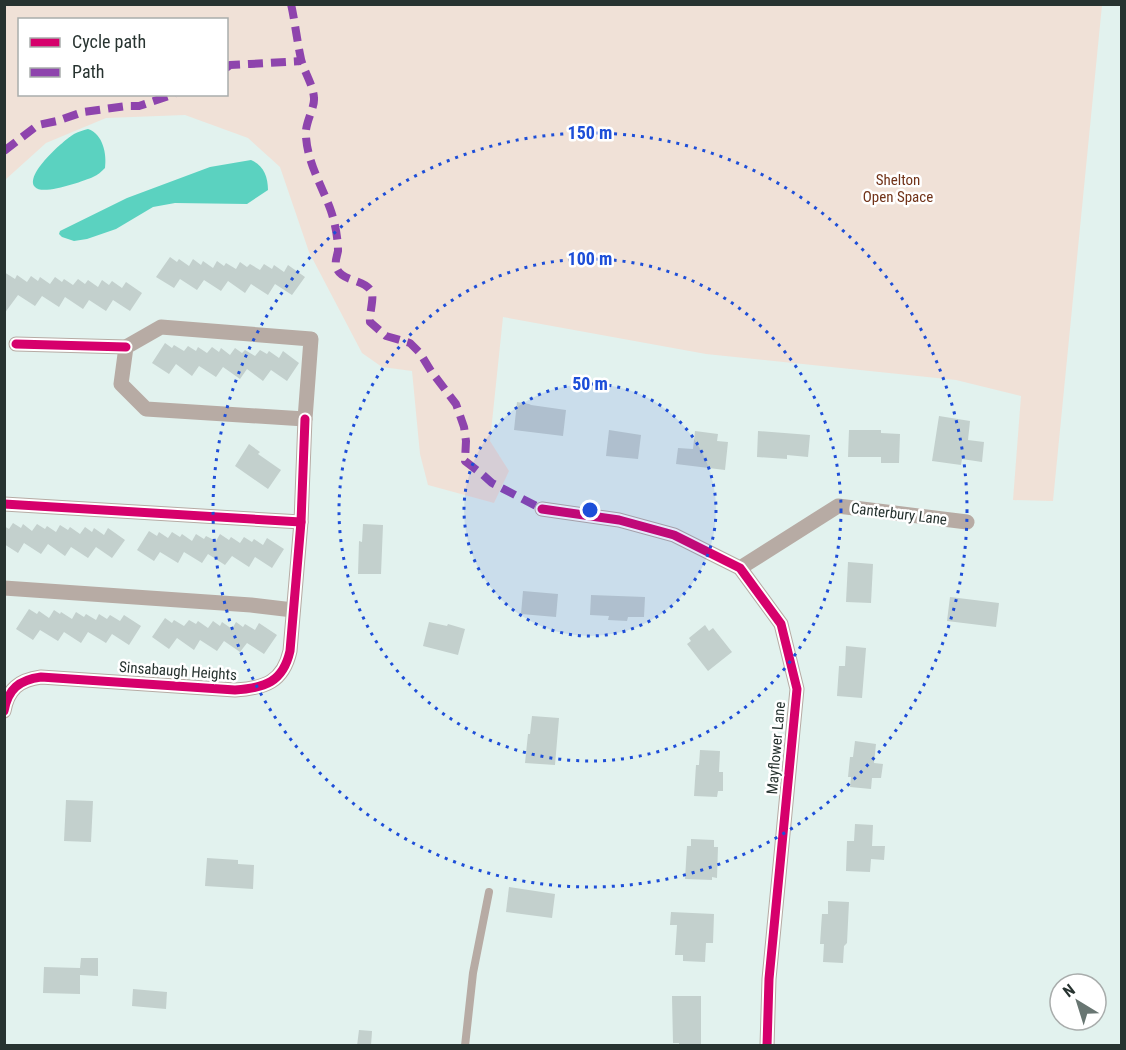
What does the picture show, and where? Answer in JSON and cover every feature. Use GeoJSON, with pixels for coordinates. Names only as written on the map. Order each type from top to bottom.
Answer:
{"type":"FeatureCollection","features":[{"type":"Feature","properties":{"kind":"street","name":"Sinsabaugh Heights"},"geometry":{"type":"LineString","coordinates":[[4,711],[12,690],[31,678],[235,690],[258,688],[276,679],[287,663],[301,522],[311,339],[161,327],[126,347]]}},
{"type":"Feature","properties":{"kind":"street"},"geometry":{"type":"LineString","coordinates":[[16,344],[126,347],[121,384],[146,409],[306,419]]}},
{"type":"Feature","properties":{"kind":"street"},"geometry":{"type":"LineString","coordinates":[[4,504],[301,522]]}},
{"type":"Feature","properties":{"kind":"street","name":"Canterbury Lane"},"geometry":{"type":"LineString","coordinates":[[740,568],[838,506],[967,522]]}},
{"type":"Feature","properties":{"kind":"street","name":"Mayflower Lane"},"geometry":{"type":"LineString","coordinates":[[542,509],[620,520],[674,535],[740,568],[781,624],[797,689],[769,979],[767,1046]]}},
{"type":"Feature","properties":{"kind":"street"},"geometry":{"type":"LineString","coordinates":[[4,588],[240,604],[293,610]]}},
{"type":"Feature","properties":{"kind":"lane"},"geometry":{"type":"LineString","coordinates":[[465,1046],[473,973],[489,892]]}},
{"type":"Feature","properties":{"kind":"green space","name":"Shelton Open Space"},"geometry":{"type":"Polygon","coordinates":[[[5,4],[1102,5],[1053,501],[1013,500],[1021,396],[956,380],[706,354],[503,317],[490,441],[509,471],[494,503],[428,485],[420,454],[412,371],[382,367],[362,353],[309,252],[280,167],[248,138],[185,115],[106,118],[46,143],[5,180],[5,4]]]}},
{"type":"Feature","properties":{"kind":"shaded area"},"geometry":{"type":"Polygon","coordinates":[[[88,129],[97,135],[103,145],[105,168],[95,176],[63,187],[46,190],[35,187],[33,182],[35,174],[54,150],[77,133],[88,129]]]}},
{"type":"Feature","properties":{"kind":"shaded area"},"geometry":{"type":"Polygon","coordinates":[[[251,160],[264,172],[268,190],[247,204],[175,203],[153,207],[116,229],[87,239],[74,241],[59,234],[60,231],[127,198],[210,167],[251,160]]]}},
{"type":"Feature","properties":{"kind":"building"},"geometry":{"type":"Polygon","coordinates":[[[170,257],[177,262],[179,259],[189,266],[193,259],[201,265],[203,261],[213,268],[217,261],[224,266],[226,263],[236,269],[240,262],[247,267],[250,264],[260,270],[264,264],[272,269],[274,265],[284,272],[288,265],[305,277],[292,295],[275,284],[268,295],[251,284],[245,293],[228,281],[221,291],[204,280],[197,290],[180,279],[174,288],[156,277],[170,257]]]}},
{"type":"Feature","properties":{"kind":"building"},"geometry":{"type":"Polygon","coordinates":[[[4,272],[15,279],[17,275],[27,282],[31,276],[38,281],[40,277],[50,284],[55,277],[62,282],[64,279],[73,285],[78,279],[85,284],[88,280],[98,287],[102,280],[109,285],[112,281],[122,288],[126,282],[142,293],[130,311],[113,300],[106,311],[89,300],[83,309],[65,297],[59,307],[42,296],[35,306],[18,295],[4,314],[4,272]]]}},
{"type":"Feature","properties":{"kind":"building"},"geometry":{"type":"Polygon","coordinates":[[[165,343],[172,348],[174,345],[184,351],[188,346],[196,351],[198,347],[207,353],[212,347],[219,352],[221,348],[230,355],[235,348],[242,353],[245,350],[255,356],[260,350],[267,354],[269,351],[279,358],[283,351],[299,363],[287,381],[271,370],[263,381],[247,369],[240,379],[223,367],[216,377],[199,366],[192,376],[176,364],[169,374],[152,363],[165,343]]]}},
{"type":"Feature","properties":{"kind":"building"},"geometry":{"type":"Polygon","coordinates":[[[517,402],[566,410],[563,436],[514,430],[517,402]]]}},
{"type":"Feature","properties":{"kind":"building"},"geometry":{"type":"Polygon","coordinates":[[[939,416],[970,421],[968,440],[984,442],[982,462],[962,459],[961,465],[932,461],[939,416]]]}},
{"type":"Feature","properties":{"kind":"building"},"geometry":{"type":"Polygon","coordinates":[[[609,430],[641,435],[638,459],[606,456],[609,430]]]}},
{"type":"Feature","properties":{"kind":"building"},"geometry":{"type":"Polygon","coordinates":[[[849,430],[881,430],[881,433],[900,434],[899,463],[881,463],[881,457],[848,457],[849,430]]]}},
{"type":"Feature","properties":{"kind":"building"},"geometry":{"type":"Polygon","coordinates":[[[695,431],[718,434],[717,441],[728,442],[725,470],[676,464],[678,448],[693,449],[695,431]]]}},
{"type":"Feature","properties":{"kind":"building"},"geometry":{"type":"Polygon","coordinates":[[[758,431],[810,435],[808,457],[787,455],[787,459],[757,457],[758,431]]]}},
{"type":"Feature","properties":{"kind":"building"},"geometry":{"type":"Polygon","coordinates":[[[249,444],[260,452],[258,454],[281,470],[268,489],[235,466],[249,444]]]}},
{"type":"Feature","properties":{"kind":"building"},"geometry":{"type":"Polygon","coordinates":[[[13,523],[21,528],[23,524],[32,531],[37,524],[45,529],[47,526],[56,532],[60,525],[68,530],[70,527],[80,534],[85,527],[92,532],[94,528],[104,535],[108,528],[125,540],[112,558],[96,547],[88,558],[71,547],[65,556],[48,544],[41,554],[24,543],[18,553],[4,544],[4,526],[9,529],[13,523]]]}},
{"type":"Feature","properties":{"kind":"building"},"geometry":{"type":"Polygon","coordinates":[[[363,524],[383,525],[381,574],[358,574],[359,541],[362,542],[363,524]]]}},
{"type":"Feature","properties":{"kind":"building"},"geometry":{"type":"Polygon","coordinates":[[[149,531],[157,536],[159,532],[168,538],[172,532],[180,537],[182,534],[192,541],[196,534],[204,539],[206,536],[216,541],[220,534],[240,543],[244,537],[252,542],[254,539],[263,545],[267,538],[284,549],[272,568],[255,557],[249,567],[232,556],[225,565],[208,554],[202,563],[184,552],[178,563],[160,552],[154,561],[137,550],[149,531]]]}},
{"type":"Feature","properties":{"kind":"building"},"geometry":{"type":"Polygon","coordinates":[[[848,562],[873,564],[871,603],[846,602],[848,562]]]}},
{"type":"Feature","properties":{"kind":"building"},"geometry":{"type":"Polygon","coordinates":[[[523,591],[558,594],[556,617],[521,614],[523,591]]]}},
{"type":"Feature","properties":{"kind":"building"},"geometry":{"type":"Polygon","coordinates":[[[591,595],[645,597],[644,617],[628,617],[627,621],[608,620],[609,616],[590,615],[591,595]]]}},
{"type":"Feature","properties":{"kind":"building"},"geometry":{"type":"Polygon","coordinates":[[[950,597],[999,603],[996,627],[947,621],[950,597]]]}},
{"type":"Feature","properties":{"kind":"building"},"geometry":{"type":"Polygon","coordinates":[[[29,609],[37,614],[39,611],[49,618],[54,610],[72,619],[76,612],[84,617],[86,614],[96,620],[99,614],[107,619],[110,615],[120,621],[124,615],[141,626],[129,645],[112,634],[106,643],[88,632],[81,643],[64,632],[58,641],[40,630],[33,640],[16,629],[29,609]]]}},
{"type":"Feature","properties":{"kind":"building"},"geometry":{"type":"Polygon","coordinates":[[[165,618],[172,623],[174,620],[184,626],[189,620],[196,624],[198,621],[208,628],[213,621],[220,626],[222,622],[232,629],[236,622],[243,627],[245,624],[255,630],[259,623],[277,635],[264,654],[247,643],[240,652],[224,641],[217,651],[200,640],[194,650],[177,638],[169,649],[152,637],[165,618]]]}},
{"type":"Feature","properties":{"kind":"building"},"geometry":{"type":"Polygon","coordinates":[[[429,622],[465,629],[458,655],[423,646],[429,622]]]}},
{"type":"Feature","properties":{"kind":"building"},"geometry":{"type":"Polygon","coordinates":[[[705,625],[709,631],[713,628],[732,652],[708,671],[687,644],[691,641],[689,638],[705,625]]]}},
{"type":"Feature","properties":{"kind":"building"},"geometry":{"type":"Polygon","coordinates":[[[846,646],[866,648],[862,698],[837,696],[839,666],[845,666],[846,646]]]}},
{"type":"Feature","properties":{"kind":"building"},"geometry":{"type":"Polygon","coordinates":[[[532,716],[559,718],[555,765],[525,763],[532,716]]]}},
{"type":"Feature","properties":{"kind":"building"},"geometry":{"type":"Polygon","coordinates":[[[855,741],[876,744],[874,763],[883,764],[881,778],[872,778],[871,789],[850,787],[851,777],[848,777],[850,757],[853,757],[855,741]]]}},
{"type":"Feature","properties":{"kind":"building"},"geometry":{"type":"Polygon","coordinates":[[[700,750],[720,751],[719,772],[723,772],[723,791],[718,791],[717,797],[694,796],[696,765],[699,765],[700,750]]]}},
{"type":"Feature","properties":{"kind":"building"},"geometry":{"type":"Polygon","coordinates":[[[66,800],[93,801],[91,842],[64,841],[66,800]]]}},
{"type":"Feature","properties":{"kind":"building"},"geometry":{"type":"Polygon","coordinates":[[[855,824],[873,825],[872,846],[885,846],[884,860],[871,859],[870,872],[846,871],[847,841],[854,841],[855,824]]]}},
{"type":"Feature","properties":{"kind":"building"},"geometry":{"type":"Polygon","coordinates":[[[691,839],[714,840],[714,847],[718,847],[717,878],[712,877],[712,880],[685,879],[687,846],[691,846],[691,839]]]}},
{"type":"Feature","properties":{"kind":"building"},"geometry":{"type":"Polygon","coordinates":[[[207,858],[238,860],[238,864],[254,865],[253,889],[205,886],[207,858]]]}},
{"type":"Feature","properties":{"kind":"building"},"geometry":{"type":"Polygon","coordinates":[[[509,887],[555,894],[552,918],[506,912],[509,887]]]}},
{"type":"Feature","properties":{"kind":"building"},"geometry":{"type":"Polygon","coordinates":[[[828,901],[849,902],[847,943],[844,946],[843,963],[823,962],[824,944],[820,944],[822,914],[828,914],[828,901]]]}},
{"type":"Feature","properties":{"kind":"building"},"geometry":{"type":"Polygon","coordinates":[[[671,912],[714,914],[713,943],[706,943],[705,962],[683,961],[683,955],[675,955],[677,925],[670,925],[671,912]]]}},
{"type":"Feature","properties":{"kind":"building"},"geometry":{"type":"Polygon","coordinates":[[[81,958],[98,958],[98,976],[80,975],[80,994],[43,993],[44,967],[80,968],[81,958]]]}},
{"type":"Feature","properties":{"kind":"building"},"geometry":{"type":"Polygon","coordinates":[[[133,989],[167,992],[166,1009],[132,1006],[133,989]]]}},
{"type":"Feature","properties":{"kind":"building"},"geometry":{"type":"Polygon","coordinates":[[[672,996],[701,996],[701,1046],[679,1046],[679,1043],[673,1043],[672,996]]]}},
{"type":"Feature","properties":{"kind":"building"},"geometry":{"type":"Polygon","coordinates":[[[359,1030],[372,1031],[371,1046],[357,1046],[359,1030]]]}},
{"type":"Feature","properties":{"kind":"marked path"},"geometry":{"type":"LineString","coordinates":[[291,4],[301,59],[314,98],[306,132],[307,147],[312,166],[334,220],[338,270],[346,277],[368,287],[372,297],[370,322],[386,336],[410,343],[420,353],[456,404],[464,427],[465,461],[492,483],[542,509]]}},
{"type":"Feature","properties":{"kind":"marked path"},"geometry":{"type":"LineString","coordinates":[[228,66],[301,61]]}},
{"type":"Feature","properties":{"kind":"marked path"},"geometry":{"type":"LineString","coordinates":[[4,151],[38,125],[83,112],[139,106],[169,96]]}},
{"type":"Feature","properties":{"kind":"cycle path"},"geometry":{"type":"LineString","coordinates":[[16,344],[126,347]]}},
{"type":"Feature","properties":{"kind":"cycle path"},"geometry":{"type":"LineString","coordinates":[[4,711],[8,697],[16,687],[26,680],[41,677],[235,690],[264,685],[277,676],[283,670],[290,651],[301,522],[305,419]]}},
{"type":"Feature","properties":{"kind":"cycle path"},"geometry":{"type":"LineString","coordinates":[[4,504],[301,522]]}},
{"type":"Feature","properties":{"kind":"cycle path"},"geometry":{"type":"LineString","coordinates":[[542,509],[619,520],[674,535],[740,568],[781,624],[797,689],[769,979],[767,1046]]}}]}
